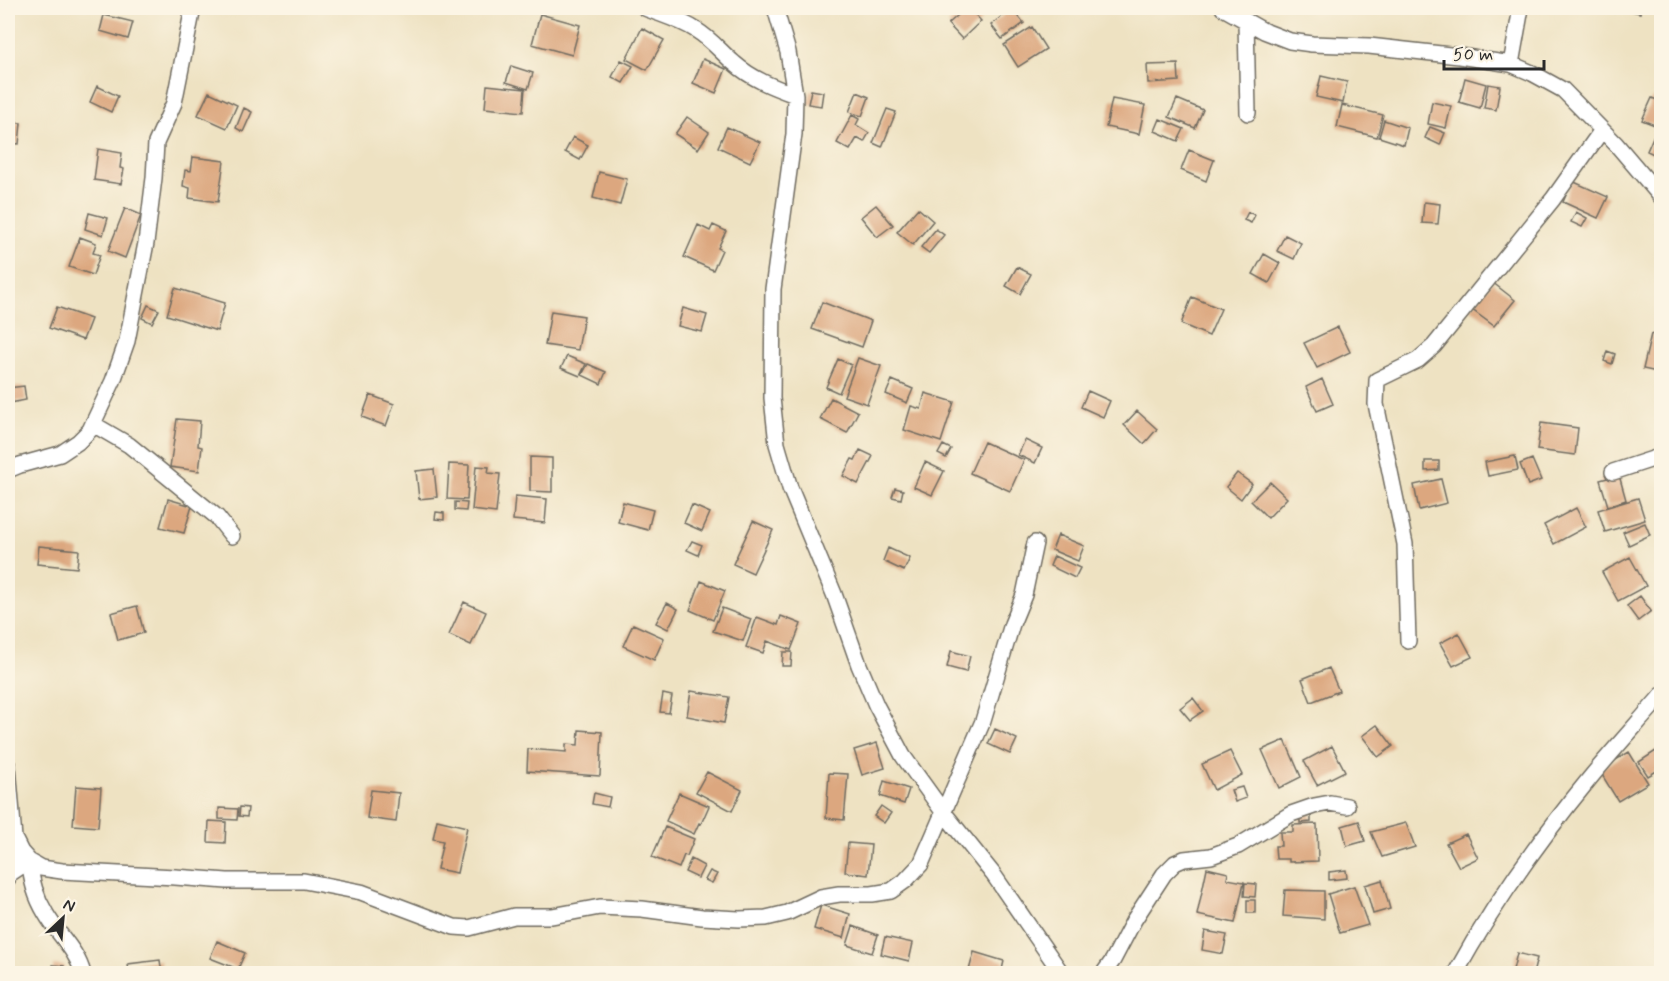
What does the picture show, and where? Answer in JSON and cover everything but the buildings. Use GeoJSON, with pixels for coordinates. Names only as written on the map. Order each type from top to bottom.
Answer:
{"type":"FeatureCollection","features":[{"type":"Feature","properties":{"kind":"street"},"geometry":{"type":"LineString","coordinates":[[8,470],[60,454],[78,442],[90,430],[113,381],[127,341],[146,243],[156,143],[174,103],[193,8]]}},
{"type":"Feature","properties":{"kind":"street"},"geometry":{"type":"LineString","coordinates":[[645,8],[695,29],[752,77],[795,95]]}},
{"type":"Feature","properties":{"kind":"street"},"geometry":{"type":"LineString","coordinates":[[775,8],[788,52],[795,95],[794,134],[773,289],[772,398],[777,444],[790,488],[834,594],[859,665],[876,705],[903,756],[944,813],[993,874],[1062,974]]}},
{"type":"Feature","properties":{"kind":"street"},"geometry":{"type":"LineString","coordinates":[[1223,8],[1264,31],[1290,41],[1369,46],[1459,56],[1511,64],[1532,73],[1563,90],[1662,198]]}},
{"type":"Feature","properties":{"kind":"street"},"geometry":{"type":"LineString","coordinates":[[1511,64],[1521,8]]}},
{"type":"Feature","properties":{"kind":"street"},"geometry":{"type":"LineString","coordinates":[[1246,21],[1248,114]]}},
{"type":"Feature","properties":{"kind":"street"},"geometry":{"type":"LineString","coordinates":[[1408,641],[1405,544],[1376,404],[1377,380],[1418,360],[1434,346],[1553,199],[1602,130]]}},
{"type":"Feature","properties":{"kind":"street"},"geometry":{"type":"LineString","coordinates":[[93,424],[129,445],[217,517],[232,536]]}},
{"type":"Feature","properties":{"kind":"street"},"geometry":{"type":"LineString","coordinates":[[1613,472],[1662,456]]}},
{"type":"Feature","properties":{"kind":"street"},"geometry":{"type":"LineString","coordinates":[[14,838],[29,861],[41,868],[227,881],[304,881],[361,892],[454,927],[469,928],[514,916],[552,916],[600,907],[642,909],[702,917],[766,918],[787,913],[821,897],[891,891],[906,881],[921,864],[983,720],[1012,624],[1024,595],[1035,543]]}},
{"type":"Feature","properties":{"kind":"street"},"geometry":{"type":"LineString","coordinates":[[1455,974],[1509,888],[1558,819],[1591,776],[1662,695]]}},
{"type":"Feature","properties":{"kind":"street"},"geometry":{"type":"LineString","coordinates":[[8,766],[14,838],[8,876]]}},
{"type":"Feature","properties":{"kind":"street"},"geometry":{"type":"LineString","coordinates":[[1104,974],[1134,920],[1164,874],[1175,863],[1184,859],[1212,856],[1238,846],[1291,814],[1306,808],[1330,803],[1347,806]]}},
{"type":"Feature","properties":{"kind":"street"},"geometry":{"type":"LineString","coordinates":[[8,876],[29,861]]}},
{"type":"Feature","properties":{"kind":"street"},"geometry":{"type":"LineString","coordinates":[[29,861],[33,888],[46,914],[80,961],[83,974]]}}]}
